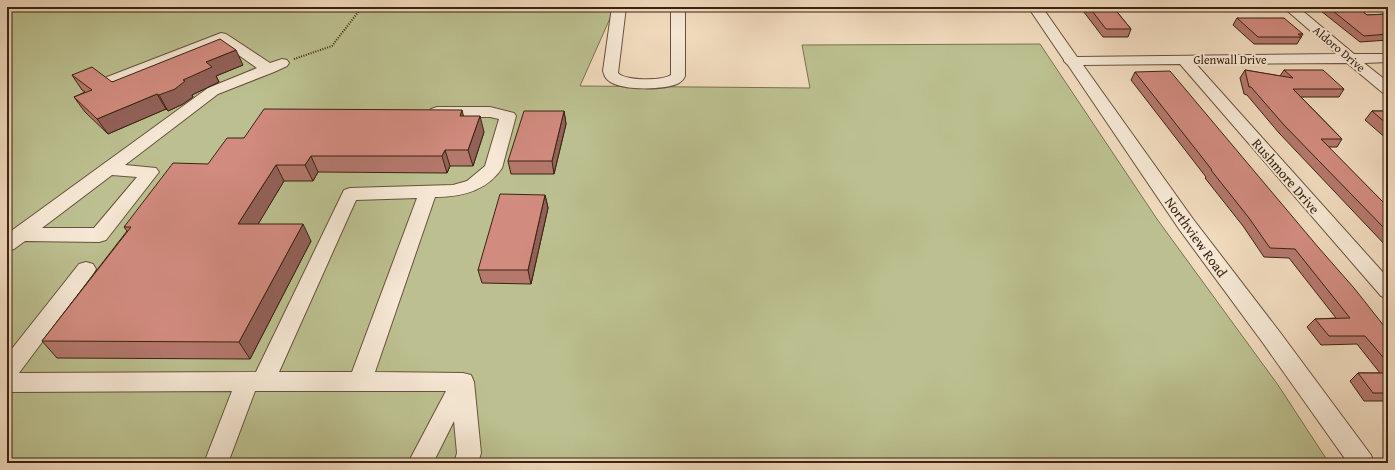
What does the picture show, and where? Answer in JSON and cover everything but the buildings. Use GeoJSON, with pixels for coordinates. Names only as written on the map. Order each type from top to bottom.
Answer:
{"type":"FeatureCollection","features":[{"type":"Feature","properties":{"kind":"street"},"geometry":{"type":"LineString","coordinates":[[619,7],[610,71],[614,78],[620,81],[637,83],[666,82],[673,80],[678,76],[678,7]]}},
{"type":"Feature","properties":{"kind":"street","name":"Northview Road"},"geometry":{"type":"LineString","coordinates":[[1035,7],[1071,61],[1186,224],[1271,337],[1362,463]]}},
{"type":"Feature","properties":{"kind":"street","name":"Aldoro Drive"},"geometry":{"type":"LineString","coordinates":[[1290,7],[1388,90]]}},
{"type":"Feature","properties":{"kind":"street"},"geometry":{"type":"LineString","coordinates":[[112,80],[221,37],[276,66]]}},
{"type":"Feature","properties":{"kind":"street","name":"Glenwall Drive"},"geometry":{"type":"LineString","coordinates":[[1071,61],[1352,60],[1388,58]]}},
{"type":"Feature","properties":{"kind":"street","name":"Rushmore Drive"},"geometry":{"type":"LineString","coordinates":[[1185,61],[1388,291]]}},
{"type":"Feature","properties":{"kind":"street"},"geometry":{"type":"LineString","coordinates":[[14,239],[213,91],[276,66]]}},
{"type":"Feature","properties":{"kind":"street"},"geometry":{"type":"LineString","coordinates":[[216,463],[255,382],[350,194],[454,191],[473,185],[493,168],[508,116],[490,112],[419,113]]}},
{"type":"Feature","properties":{"kind":"street"},"geometry":{"type":"LineString","coordinates":[[14,239],[99,234],[150,172],[108,169]]}},
{"type":"Feature","properties":{"kind":"street"},"geometry":{"type":"LineString","coordinates":[[360,381],[428,192]]}},
{"type":"Feature","properties":{"kind":"street"},"geometry":{"type":"LineString","coordinates":[[7,372],[86,270]]}},
{"type":"Feature","properties":{"kind":"street"},"geometry":{"type":"LineString","coordinates":[[7,383],[360,381],[463,382]]}},
{"type":"Feature","properties":{"kind":"street"},"geometry":{"type":"LineString","coordinates":[[420,463],[463,382]]}},
{"type":"Feature","properties":{"kind":"street"},"geometry":{"type":"LineString","coordinates":[[463,382],[469,453],[466,463]]}},
{"type":"Feature","properties":{"kind":"path"},"geometry":{"type":"LineString","coordinates":[[276,66],[332,46],[362,7]]}},
{"type":"Feature","properties":{"kind":"green space"},"geometry":{"type":"Polygon","coordinates":[[[7,7],[615,7],[580,86],[810,88],[802,45],[1040,44],[1157,219],[1278,385],[1329,463],[7,463],[7,7]]]}}]}
